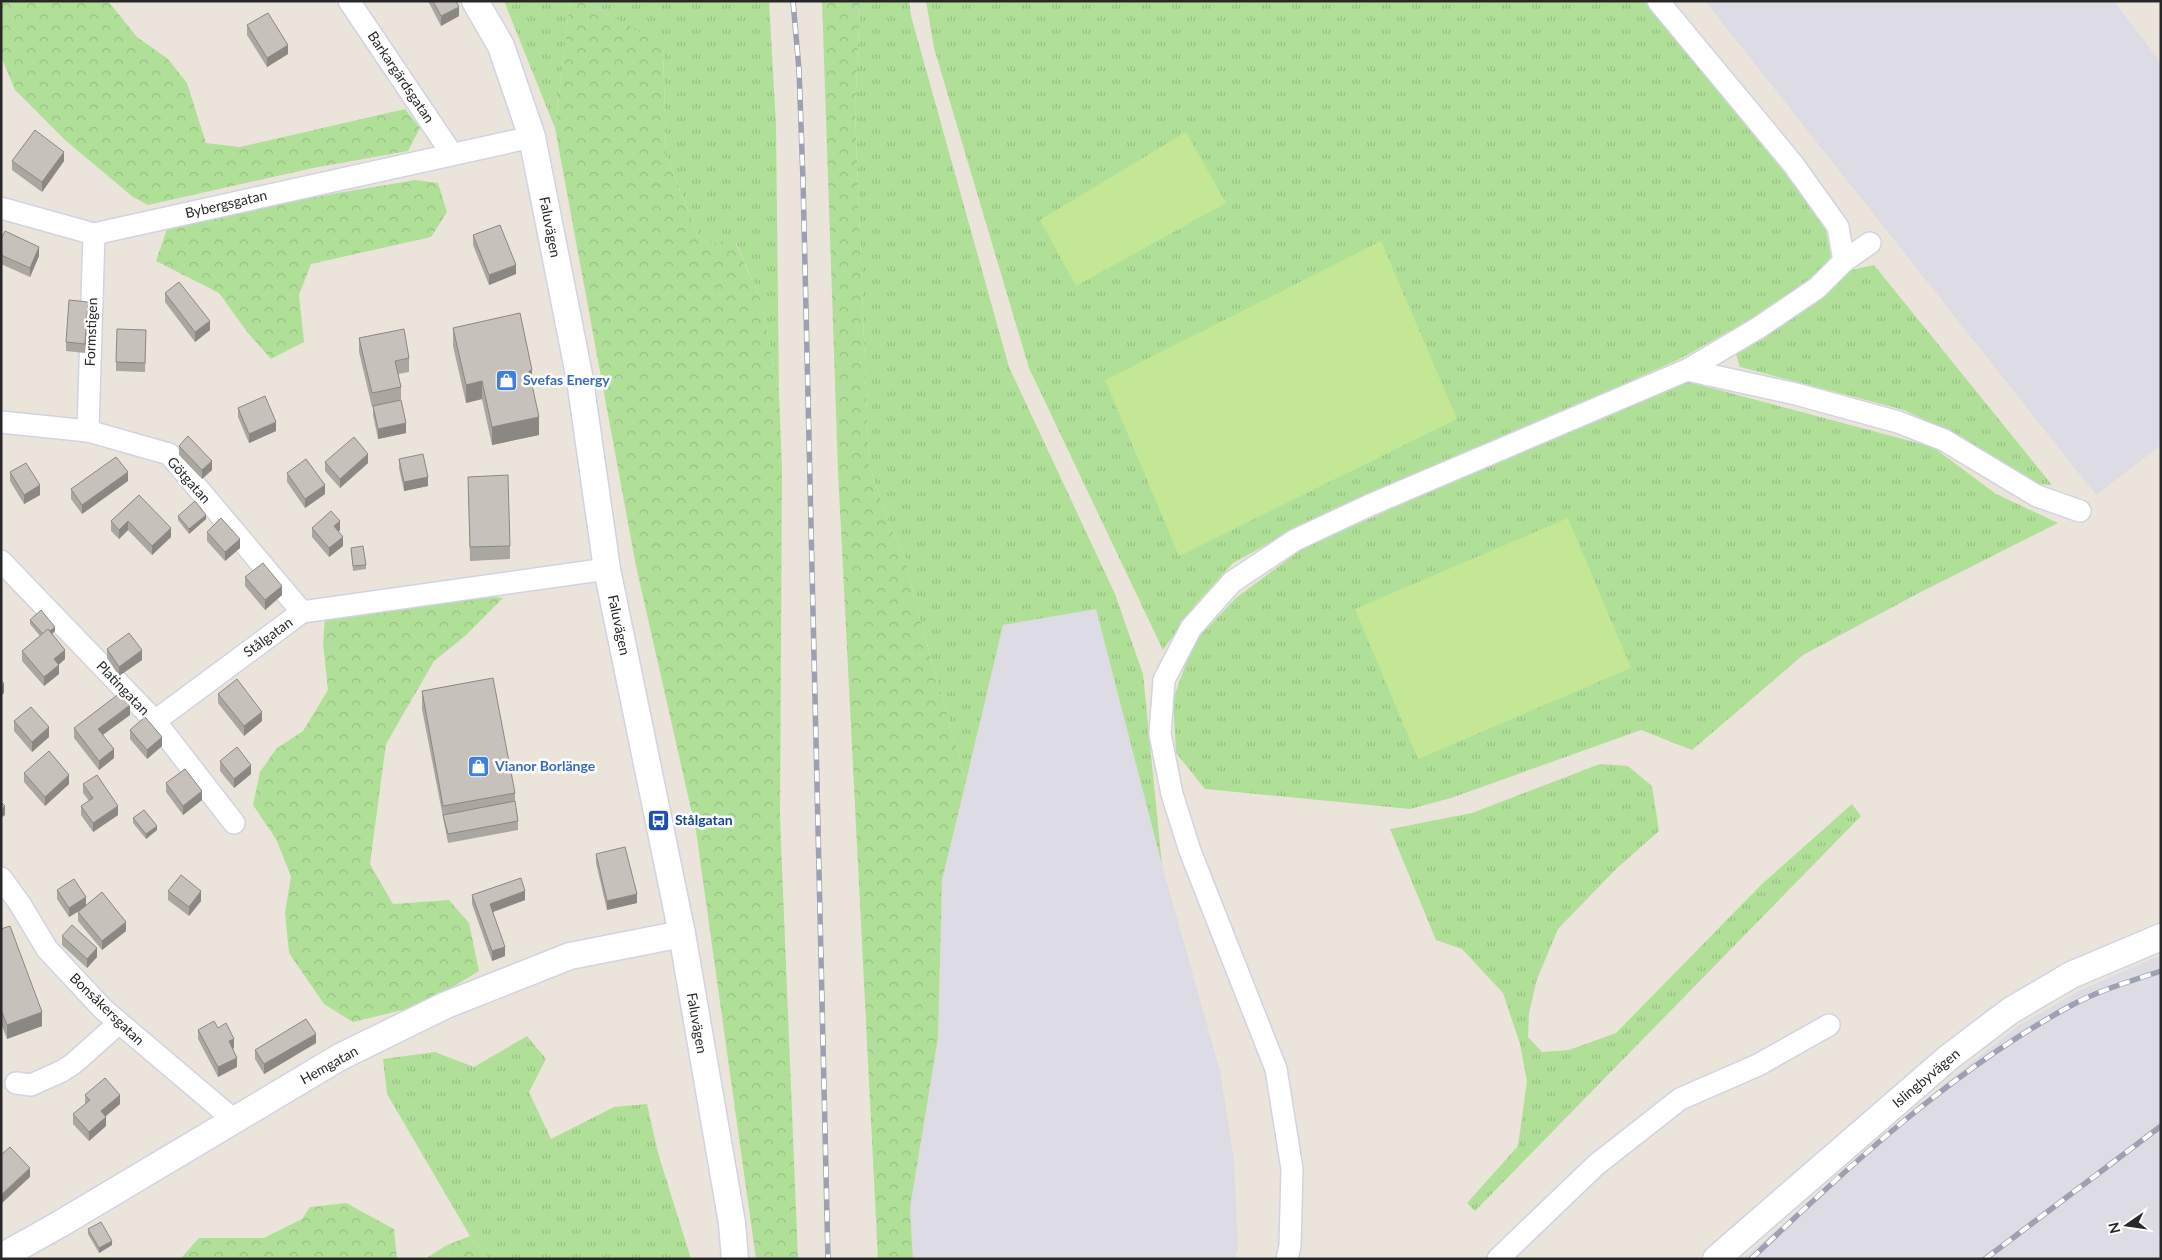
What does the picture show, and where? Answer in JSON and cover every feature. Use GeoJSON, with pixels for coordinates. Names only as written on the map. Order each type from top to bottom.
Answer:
{"type":"FeatureCollection","features":[{"type":"Feature","properties":{"kind":"street","name":"Barkargärdsgatan"},"geometry":{"type":"LineString","coordinates":[[350,1],[452,154]]}},
{"type":"Feature","properties":{"kind":"street","name":"Faluvägen"},"geometry":{"type":"LineString","coordinates":[[475,1],[501,46],[532,137],[580,380],[608,569],[682,934],[732,1223],[735,1259]]}},
{"type":"Feature","properties":{"kind":"street"},"geometry":{"type":"LineString","coordinates":[[1658,1],[1793,164],[1838,227],[1844,261]]}},
{"type":"Feature","properties":{"kind":"street"},"geometry":{"type":"LineString","coordinates":[[452,154],[532,137]]}},
{"type":"Feature","properties":{"kind":"street","name":"Bybergsgatan"},"geometry":{"type":"LineString","coordinates":[[1,208],[94,234],[452,154]]}},
{"type":"Feature","properties":{"kind":"street","name":"Formstigen"},"geometry":{"type":"LineString","coordinates":[[88,431],[94,234]]}},
{"type":"Feature","properties":{"kind":"street"},"geometry":{"type":"LineString","coordinates":[[1287,1259],[1290,1246],[1292,1169],[1276,1069],[1190,851],[1172,794],[1160,734],[1164,680],[1191,628],[1232,582],[1295,540],[1388,497],[1687,370],[1758,328],[1817,288],[1844,261],[1870,243]]}},
{"type":"Feature","properties":{"kind":"street"},"geometry":{"type":"LineString","coordinates":[[1687,370],[1796,394],[1898,422],[1944,440],[2036,496],[2080,511]]}},
{"type":"Feature","properties":{"kind":"street","name":"Götgatan"},"geometry":{"type":"LineString","coordinates":[[1,422],[88,431],[169,454],[302,612]]}},
{"type":"Feature","properties":{"kind":"street","name":"Platingatan"},"geometry":{"type":"LineString","coordinates":[[1,561],[154,720],[234,823]]}},
{"type":"Feature","properties":{"kind":"street","name":"Stålgatan"},"geometry":{"type":"LineString","coordinates":[[154,720],[302,612],[608,569]]}},
{"type":"Feature","properties":{"kind":"street","name":"Bonsåkersgatan"},"geometry":{"type":"LineString","coordinates":[[1,878],[20,904],[47,949],[118,1023],[234,1120]]}},
{"type":"Feature","properties":{"kind":"street","name":"Hemgatan"},"geometry":{"type":"LineString","coordinates":[[1,1257],[60,1224],[340,1057],[446,1005],[570,956],[682,934]]}},
{"type":"Feature","properties":{"kind":"street","name":"Islingbyvägen"},"geometry":{"type":"LineString","coordinates":[[1716,1259],[1948,1058],[2010,1011],[2071,975],[2161,936]]}},
{"type":"Feature","properties":{"kind":"street"},"geometry":{"type":"LineString","coordinates":[[16,1083],[31,1085],[62,1071],[73,1064],[118,1023]]}},
{"type":"Feature","properties":{"kind":"street"},"geometry":{"type":"LineString","coordinates":[[1498,1259],[1596,1164],[1680,1099],[1758,1065],[1830,1025]]}},
{"type":"Feature","properties":{"kind":"shaded area"},"geometry":{"type":"Polygon","coordinates":[[[1705,1],[2114,1],[2161,63],[2161,445],[2096,495],[1705,1]]]}},
{"type":"Feature","properties":{"kind":"shaded area"},"geometry":{"type":"Polygon","coordinates":[[[1096,609],[1162,865],[1220,1071],[1234,1160],[1238,1250],[1234,1259],[913,1259],[910,1208],[938,1038],[942,880],[1003,625],[1096,609]]]}},
{"type":"Feature","properties":{"kind":"shaded area"},"geometry":{"type":"Polygon","coordinates":[[[2161,955],[2161,1259],[1743,1259],[1910,1113],[2020,1025],[2079,991],[2161,955]]]}},
{"type":"Feature","properties":{"kind":"green space"},"geometry":{"type":"Polygon","coordinates":[[[1,1],[108,1],[137,37],[168,59],[187,83],[206,143],[240,147],[405,109],[420,128],[408,151],[313,168],[148,205],[133,197],[65,140],[15,90],[1,56],[1,1]]]}},
{"type":"Feature","properties":{"kind":"green space"},"geometry":{"type":"Polygon","coordinates":[[[504,1],[570,1],[555,128],[504,1]]]}},
{"type":"Feature","properties":{"kind":"green space"},"geometry":{"type":"Polygon","coordinates":[[[570,1],[584,1],[663,44],[666,156],[702,243],[735,241],[761,300],[779,393],[782,470],[780,817],[798,1259],[756,1259],[696,831],[636,566],[555,128],[570,1]]]}},
{"type":"Feature","properties":{"kind":"green space"},"geometry":{"type":"Polygon","coordinates":[[[584,1],[769,1],[776,125],[779,393],[761,300],[736,242],[702,243],[666,156],[663,45],[584,1]]]}},
{"type":"Feature","properties":{"kind":"green space"},"geometry":{"type":"Polygon","coordinates":[[[822,1],[860,1],[855,111],[869,465],[890,525],[906,559],[914,598],[966,781],[942,880],[938,1038],[910,1208],[913,1259],[878,1259],[838,471],[822,1]]]}},
{"type":"Feature","properties":{"kind":"green space"},"geometry":{"type":"Polygon","coordinates":[[[860,1],[909,1],[911,16],[1009,367],[1115,594],[1143,674],[1162,865],[1096,609],[1003,625],[966,781],[914,598],[906,559],[890,525],[869,465],[855,111],[860,1]]]}},
{"type":"Feature","properties":{"kind":"green space"},"geometry":{"type":"Polygon","coordinates":[[[926,1],[1644,1],[1824,221],[1831,257],[1802,290],[1678,360],[1299,527],[1233,563],[1196,604],[1163,650],[1029,368],[934,48],[926,1]]]}},
{"type":"Feature","properties":{"kind":"green space"},"geometry":{"type":"Polygon","coordinates":[[[1186,132],[1226,203],[1076,286],[1040,220],[1186,132]]]}},
{"type":"Feature","properties":{"kind":"green space"},"geometry":{"type":"Polygon","coordinates":[[[415,180],[438,183],[447,212],[431,237],[311,264],[299,295],[304,342],[271,359],[248,333],[219,293],[156,261],[168,226],[243,209],[415,180]]]}},
{"type":"Feature","properties":{"kind":"green space"},"geometry":{"type":"Polygon","coordinates":[[[1381,241],[1457,419],[1179,556],[1105,380],[1381,241]]]}},
{"type":"Feature","properties":{"kind":"green space"},"geometry":{"type":"Polygon","coordinates":[[[1874,265],[2052,485],[2035,484],[1950,432],[1904,410],[1740,367],[1736,354],[1821,299],[1851,270],[1874,265]]]}},
{"type":"Feature","properties":{"kind":"green space"},"geometry":{"type":"Polygon","coordinates":[[[1685,381],[1933,447],[1996,494],[2058,523],[1917,594],[1803,655],[1692,750],[1641,730],[1451,798],[1410,809],[1205,789],[1176,753],[1173,700],[1193,643],[1237,597],[1302,549],[1654,391],[1685,381]]]}},
{"type":"Feature","properties":{"kind":"green space"},"geometry":{"type":"Polygon","coordinates":[[[1568,518],[1631,668],[1418,759],[1355,609],[1568,518]]]}},
{"type":"Feature","properties":{"kind":"green space"},"geometry":{"type":"Polygon","coordinates":[[[472,595],[503,598],[464,637],[434,661],[386,744],[370,864],[393,904],[449,900],[469,923],[479,971],[423,1005],[353,1022],[324,1004],[289,953],[285,913],[291,876],[276,839],[253,805],[260,772],[276,749],[303,731],[328,690],[323,643],[325,619],[472,595]]]}},
{"type":"Feature","properties":{"kind":"green space"},"geometry":{"type":"Polygon","coordinates":[[[1600,764],[1628,766],[1652,786],[1659,831],[1616,869],[1558,929],[1537,979],[1529,1013],[1528,1037],[1542,1052],[1569,1050],[1616,1033],[1762,884],[1852,804],[1861,816],[1475,1211],[1467,1203],[1518,1146],[1527,1081],[1520,1044],[1503,993],[1462,949],[1436,940],[1390,829],[1472,813],[1600,764]]]}},
{"type":"Feature","properties":{"kind":"green space"},"geometry":{"type":"Polygon","coordinates":[[[527,1036],[546,1059],[529,1092],[551,1139],[614,1107],[647,1104],[658,1153],[691,1259],[489,1259],[470,1236],[387,1094],[383,1059],[435,1052],[474,1067],[527,1036]]]}},
{"type":"Feature","properties":{"kind":"green space"},"geometry":{"type":"Polygon","coordinates":[[[346,1203],[394,1229],[397,1259],[182,1259],[199,1238],[264,1238],[302,1219],[310,1207],[346,1203]]]}},
{"type":"Feature","properties":{"kind":"green space"},"geometry":{"type":"Polygon","coordinates":[[[470,1236],[489,1259],[451,1259],[447,1245],[470,1236]]]}},
{"type":"Feature","properties":{"kind":"green space"},"geometry":{"type":"Polygon","coordinates":[[[447,1245],[451,1259],[425,1259],[447,1245]]]}},
{"type":"Feature","properties":{"kind":"building"},"geometry":{"type":"Polygon","coordinates":[[[433,1],[456,1],[459,7],[441,16],[433,1]]]}},
{"type":"Feature","properties":{"kind":"building"},"geometry":{"type":"Polygon","coordinates":[[[268,13],[288,45],[267,58],[247,25],[268,13]]]}},
{"type":"Feature","properties":{"kind":"building"},"geometry":{"type":"Polygon","coordinates":[[[35,130],[64,152],[42,182],[12,161],[35,130]]]}},
{"type":"Feature","properties":{"kind":"building"},"geometry":{"type":"Polygon","coordinates":[[[500,225],[516,265],[489,275],[473,235],[500,225]]]}},
{"type":"Feature","properties":{"kind":"building"},"geometry":{"type":"Polygon","coordinates":[[[5,231],[39,247],[30,268],[1,255],[1,239],[5,231]]]}},
{"type":"Feature","properties":{"kind":"building"},"geometry":{"type":"Polygon","coordinates":[[[179,282],[210,321],[195,332],[165,293],[179,282]]]}},
{"type":"Feature","properties":{"kind":"building"},"geometry":{"type":"Polygon","coordinates":[[[69,300],[88,302],[85,344],[66,342],[69,300]]]}},
{"type":"Feature","properties":{"kind":"building"},"geometry":{"type":"Polygon","coordinates":[[[520,313],[532,370],[529,371],[539,417],[492,427],[482,381],[466,385],[453,328],[520,313]]]}},
{"type":"Feature","properties":{"kind":"building"},"geometry":{"type":"Polygon","coordinates":[[[117,329],[146,330],[145,363],[116,362],[117,329]]]}},
{"type":"Feature","properties":{"kind":"building"},"geometry":{"type":"Polygon","coordinates":[[[404,329],[409,358],[395,361],[401,387],[372,393],[359,338],[404,329]]]}},
{"type":"Feature","properties":{"kind":"building"},"geometry":{"type":"Polygon","coordinates":[[[265,396],[276,422],[249,434],[238,408],[265,396]]]}},
{"type":"Feature","properties":{"kind":"building"},"geometry":{"type":"Polygon","coordinates":[[[401,400],[406,423],[378,429],[373,406],[401,400]]]}},
{"type":"Feature","properties":{"kind":"building"},"geometry":{"type":"Polygon","coordinates":[[[188,436],[212,461],[202,470],[179,446],[188,436]]]}},
{"type":"Feature","properties":{"kind":"building"},"geometry":{"type":"Polygon","coordinates":[[[354,437],[368,454],[340,479],[325,462],[354,437]]]}},
{"type":"Feature","properties":{"kind":"building"},"geometry":{"type":"Polygon","coordinates":[[[423,454],[428,477],[404,482],[399,459],[423,454]]]}},
{"type":"Feature","properties":{"kind":"building"},"geometry":{"type":"Polygon","coordinates":[[[116,457],[128,472],[82,505],[71,489],[116,457]]]}},
{"type":"Feature","properties":{"kind":"building"},"geometry":{"type":"Polygon","coordinates":[[[306,459],[325,485],[305,499],[287,473],[306,459]]]}},
{"type":"Feature","properties":{"kind":"building"},"geometry":{"type":"Polygon","coordinates":[[[26,463],[40,485],[24,495],[10,472],[26,463]]]}},
{"type":"Feature","properties":{"kind":"building"},"geometry":{"type":"Polygon","coordinates":[[[508,475],[510,546],[470,547],[468,477],[508,475]]]}},
{"type":"Feature","properties":{"kind":"building"},"geometry":{"type":"Polygon","coordinates":[[[139,495],[171,528],[152,546],[128,521],[119,530],[111,521],[139,495]]]}},
{"type":"Feature","properties":{"kind":"building"},"geometry":{"type":"Polygon","coordinates":[[[195,501],[206,515],[189,529],[178,516],[195,501]]]}},
{"type":"Feature","properties":{"kind":"building"},"geometry":{"type":"Polygon","coordinates":[[[331,511],[340,521],[334,526],[343,537],[329,548],[312,528],[331,511]]]}},
{"type":"Feature","properties":{"kind":"building"},"geometry":{"type":"Polygon","coordinates":[[[221,518],[240,539],[225,552],[207,532],[221,518]]]}},
{"type":"Feature","properties":{"kind":"building"},"geometry":{"type":"Polygon","coordinates":[[[363,546],[366,565],[353,566],[351,548],[363,546]]]}},
{"type":"Feature","properties":{"kind":"building"},"geometry":{"type":"Polygon","coordinates":[[[263,563],[282,586],[265,600],[245,577],[263,563]]]}},
{"type":"Feature","properties":{"kind":"building"},"geometry":{"type":"Polygon","coordinates":[[[41,610],[55,627],[50,631],[48,629],[43,634],[30,620],[41,610]]]}},
{"type":"Feature","properties":{"kind":"building"},"geometry":{"type":"Polygon","coordinates":[[[48,629],[65,650],[54,659],[59,665],[44,677],[22,651],[48,629]]]}},
{"type":"Feature","properties":{"kind":"building"},"geometry":{"type":"Polygon","coordinates":[[[129,633],[142,650],[119,667],[107,649],[129,633]]]}},
{"type":"Feature","properties":{"kind":"building"},"geometry":{"type":"Polygon","coordinates":[[[493,678],[515,793],[443,806],[422,691],[493,678]]]}},
{"type":"Feature","properties":{"kind":"building"},"geometry":{"type":"Polygon","coordinates":[[[237,679],[262,712],[244,726],[218,694],[237,679]]]}},
{"type":"Feature","properties":{"kind":"building"},"geometry":{"type":"Polygon","coordinates":[[[120,693],[130,705],[98,729],[114,749],[99,761],[74,728],[120,693]]]}},
{"type":"Feature","properties":{"kind":"building"},"geometry":{"type":"Polygon","coordinates":[[[31,707],[49,727],[32,742],[14,721],[31,707]]]}},
{"type":"Feature","properties":{"kind":"building"},"geometry":{"type":"Polygon","coordinates":[[[145,717],[162,737],[147,750],[130,730],[145,717]]]}},
{"type":"Feature","properties":{"kind":"building"},"geometry":{"type":"Polygon","coordinates":[[[237,747],[251,765],[234,779],[220,761],[237,747]]]}},
{"type":"Feature","properties":{"kind":"building"},"geometry":{"type":"Polygon","coordinates":[[[49,751],[69,775],[45,797],[24,773],[49,751]]]}},
{"type":"Feature","properties":{"kind":"building"},"geometry":{"type":"Polygon","coordinates":[[[185,769],[202,791],[183,806],[166,783],[185,769]]]}},
{"type":"Feature","properties":{"kind":"building"},"geometry":{"type":"Polygon","coordinates":[[[97,775],[118,806],[93,823],[81,806],[93,798],[83,784],[97,775]]]}},
{"type":"Feature","properties":{"kind":"building"},"geometry":{"type":"Polygon","coordinates":[[[515,801],[518,821],[448,834],[443,815],[515,801]]]}},
{"type":"Feature","properties":{"kind":"building"},"geometry":{"type":"Polygon","coordinates":[[[144,810],[157,826],[146,834],[133,818],[144,810]]]}},
{"type":"Feature","properties":{"kind":"building"},"geometry":{"type":"Polygon","coordinates":[[[625,847],[637,894],[607,901],[596,854],[625,847]]]}},
{"type":"Feature","properties":{"kind":"building"},"geometry":{"type":"Polygon","coordinates":[[[181,875],[201,891],[189,907],[168,891],[181,875]]]}},
{"type":"Feature","properties":{"kind":"building"},"geometry":{"type":"Polygon","coordinates":[[[521,878],[525,891],[490,904],[505,947],[492,951],[472,895],[521,878]]]}},
{"type":"Feature","properties":{"kind":"building"},"geometry":{"type":"Polygon","coordinates":[[[74,879],[86,897],[69,908],[57,890],[74,879]]]}},
{"type":"Feature","properties":{"kind":"building"},"geometry":{"type":"Polygon","coordinates":[[[102,892],[126,922],[102,941],[78,912],[102,892]]]}},
{"type":"Feature","properties":{"kind":"building"},"geometry":{"type":"Polygon","coordinates":[[[72,925],[97,948],[87,959],[62,936],[72,925]]]}},
{"type":"Feature","properties":{"kind":"building"},"geometry":{"type":"Polygon","coordinates":[[[10,926],[42,1012],[7,1025],[1,1010],[1,929],[10,926]]]}},
{"type":"Feature","properties":{"kind":"building"},"geometry":{"type":"Polygon","coordinates":[[[306,1019],[316,1034],[264,1064],[255,1050],[306,1019]]]}},
{"type":"Feature","properties":{"kind":"building"},"geometry":{"type":"Polygon","coordinates":[[[214,1021],[218,1028],[226,1023],[234,1039],[229,1041],[237,1058],[218,1067],[198,1030],[214,1021]]]}},
{"type":"Feature","properties":{"kind":"building"},"geometry":{"type":"Polygon","coordinates":[[[105,1078],[120,1095],[101,1111],[106,1117],[89,1132],[73,1114],[90,1100],[85,1095],[105,1078]]]}},
{"type":"Feature","properties":{"kind":"building"},"geometry":{"type":"Polygon","coordinates":[[[10,1147],[30,1168],[1,1195],[1,1155],[10,1147]]]}},
{"type":"Feature","properties":{"kind":"building"},"geometry":{"type":"Polygon","coordinates":[[[101,1222],[112,1241],[99,1248],[88,1229],[101,1222]]]}},
{"type":"Feature","properties":{"kind":"railway"},"geometry":{"type":"LineString","coordinates":[[793,1],[799,70],[803,180],[828,1259]]}},
{"type":"Feature","properties":{"kind":"railway"},"geometry":{"type":"LineString","coordinates":[[1751,1259],[1864,1155],[1943,1090],[1985,1059],[2072,1005],[2116,986],[2161,971]]}},
{"type":"Feature","properties":{"kind":"railway"},"geometry":{"type":"LineString","coordinates":[[1985,1259],[2161,1126]]}},
{"type":"Feature","properties":{"kind":"place","name":"Svefas Energy"},"geometry":{"type":"Point","coordinates":[507,380]}},
{"type":"Feature","properties":{"kind":"place","name":"Vianor Borlänge"},"geometry":{"type":"Point","coordinates":[479,766]}},
{"type":"Feature","properties":{"kind":"place","name":"Stålgatan"},"geometry":{"type":"Point","coordinates":[659,820]}}]}
